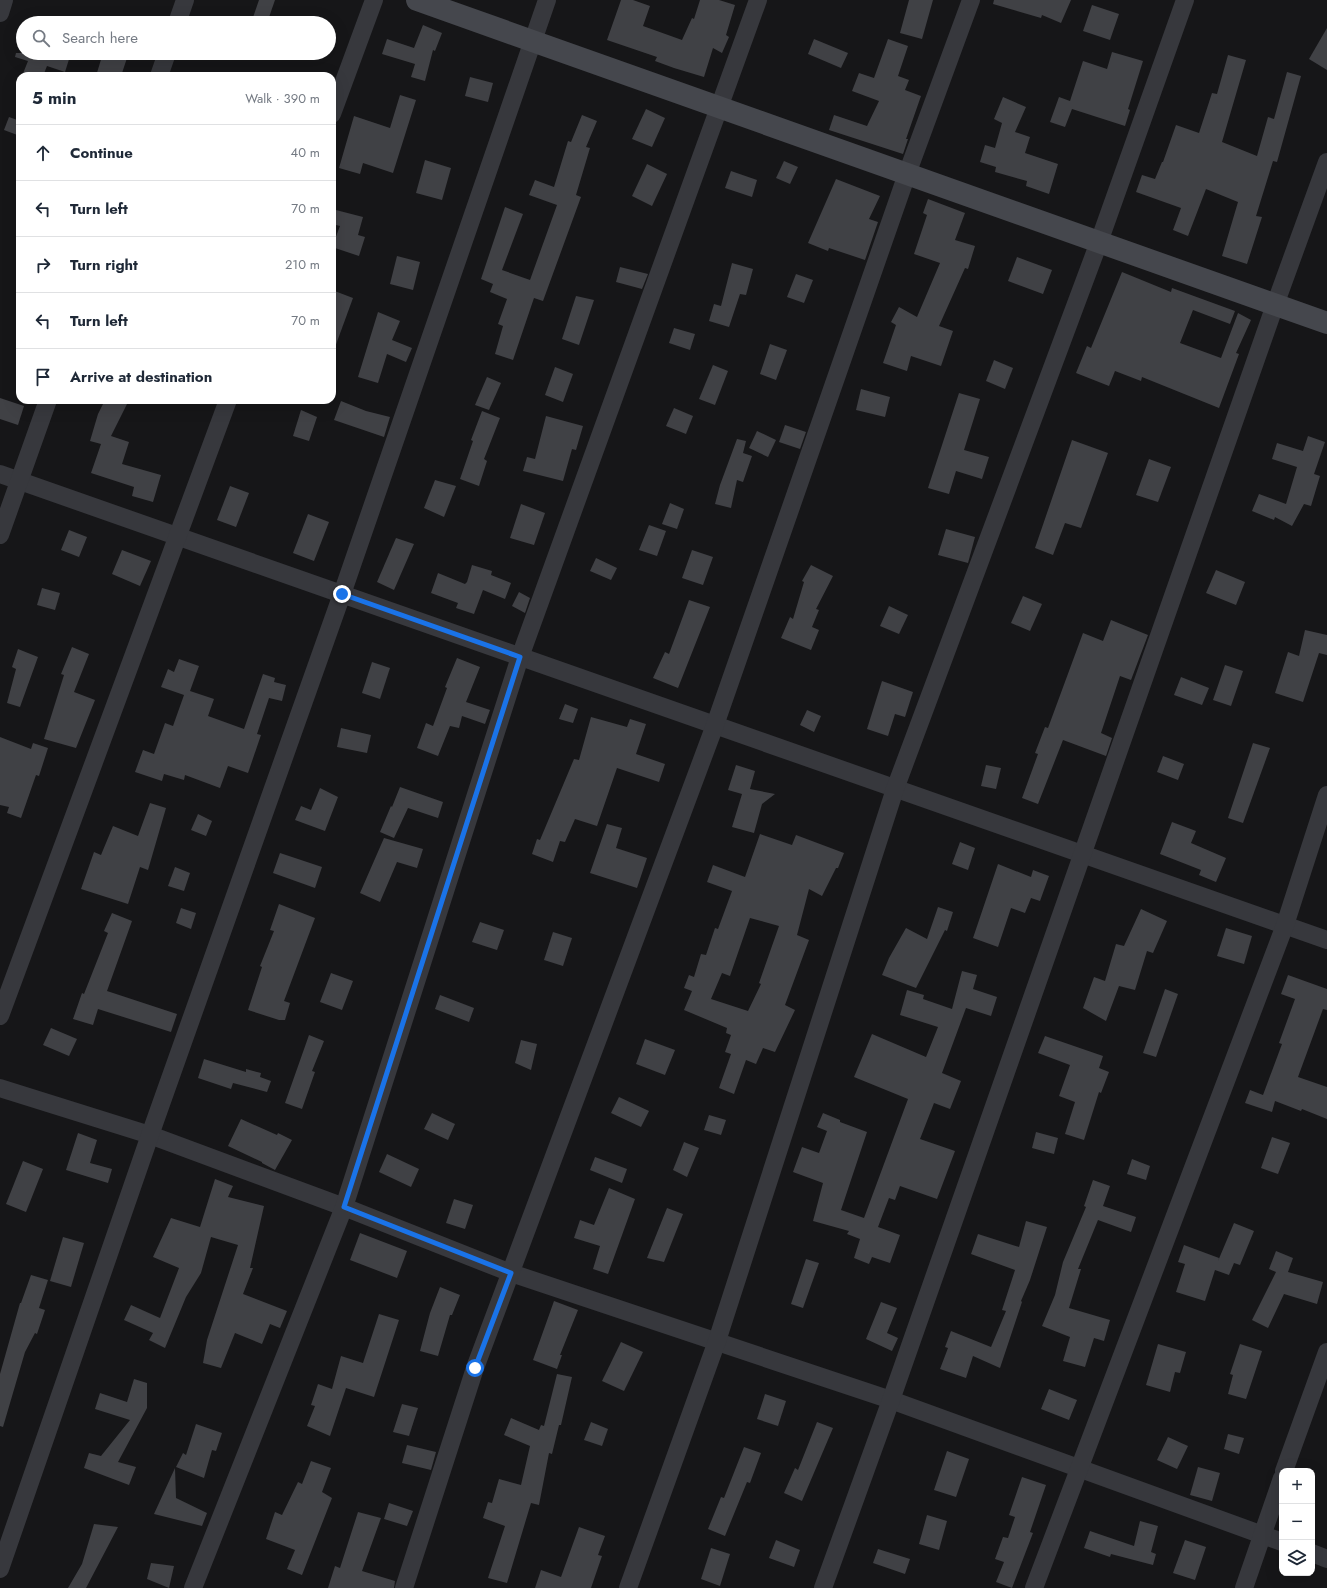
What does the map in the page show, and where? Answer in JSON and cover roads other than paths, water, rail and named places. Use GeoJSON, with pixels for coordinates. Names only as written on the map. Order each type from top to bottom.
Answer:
{"type":"FeatureCollection","features":[{"type":"Feature","properties":{"kind":"street"},"geometry":{"type":"LineString","coordinates":[[0,13],[4,0]]}},
{"type":"Feature","properties":{"kind":"street"},"geometry":{"type":"LineString","coordinates":[[179,16],[185,0]]}},
{"type":"Feature","properties":{"kind":"street"},"geometry":{"type":"LineString","coordinates":[[336,103],[374,0]]}},
{"type":"Feature","properties":{"kind":"street"},"geometry":{"type":"LineString","coordinates":[[417,0],[1327,323]]}},
{"type":"Feature","properties":{"kind":"street"},"geometry":{"type":"LineString","coordinates":[[0,1569],[150,1135],[342,594],[531,40],[547,0]]}},
{"type":"Feature","properties":{"kind":"street"},"geometry":{"type":"LineString","coordinates":[[193,1588],[344,1207],[520,657],[758,0]]}},
{"type":"Feature","properties":{"kind":"street"},"geometry":{"type":"LineString","coordinates":[[404,1588],[475,1368],[714,725],[907,174],[971,0]]}},
{"type":"Feature","properties":{"kind":"street"},"geometry":{"type":"LineString","coordinates":[[628,1588],[717,1341],[895,788],[1099,242],[1185,0]]}},
{"type":"Feature","properties":{"kind":"street"},"geometry":{"type":"LineString","coordinates":[[160,72],[165,60]]}},
{"type":"Feature","properties":{"kind":"street"},"geometry":{"type":"LineString","coordinates":[[823,1588],[892,1400],[1082,854],[1275,305],[1327,162]]}},
{"type":"Feature","properties":{"kind":"street"},"geometry":{"type":"LineString","coordinates":[[0,535],[47,404]]}},
{"type":"Feature","properties":{"kind":"street"},"geometry":{"type":"LineString","coordinates":[[0,1016],[227,404]]}},
{"type":"Feature","properties":{"kind":"street"},"geometry":{"type":"LineString","coordinates":[[0,474],[1327,940]]}},
{"type":"Feature","properties":{"kind":"street"},"geometry":{"type":"LineString","coordinates":[[1034,1588],[1078,1468],[1285,925],[1327,795]]}},
{"type":"Feature","properties":{"kind":"street"},"geometry":{"type":"LineString","coordinates":[[0,1088],[150,1135],[344,1207],[511,1273],[892,1400],[1279,1541]]}},
{"type":"Feature","properties":{"kind":"street"},"geometry":{"type":"LineString","coordinates":[[1285,1468],[1327,1352]]}},
{"type":"Feature","properties":{"kind":"street"},"geometry":{"type":"LineString","coordinates":[[1244,1588],[1279,1487]]}},
{"type":"Feature","properties":{"kind":"street"},"geometry":{"type":"LineString","coordinates":[[1315,1554],[1327,1559]]}}]}
